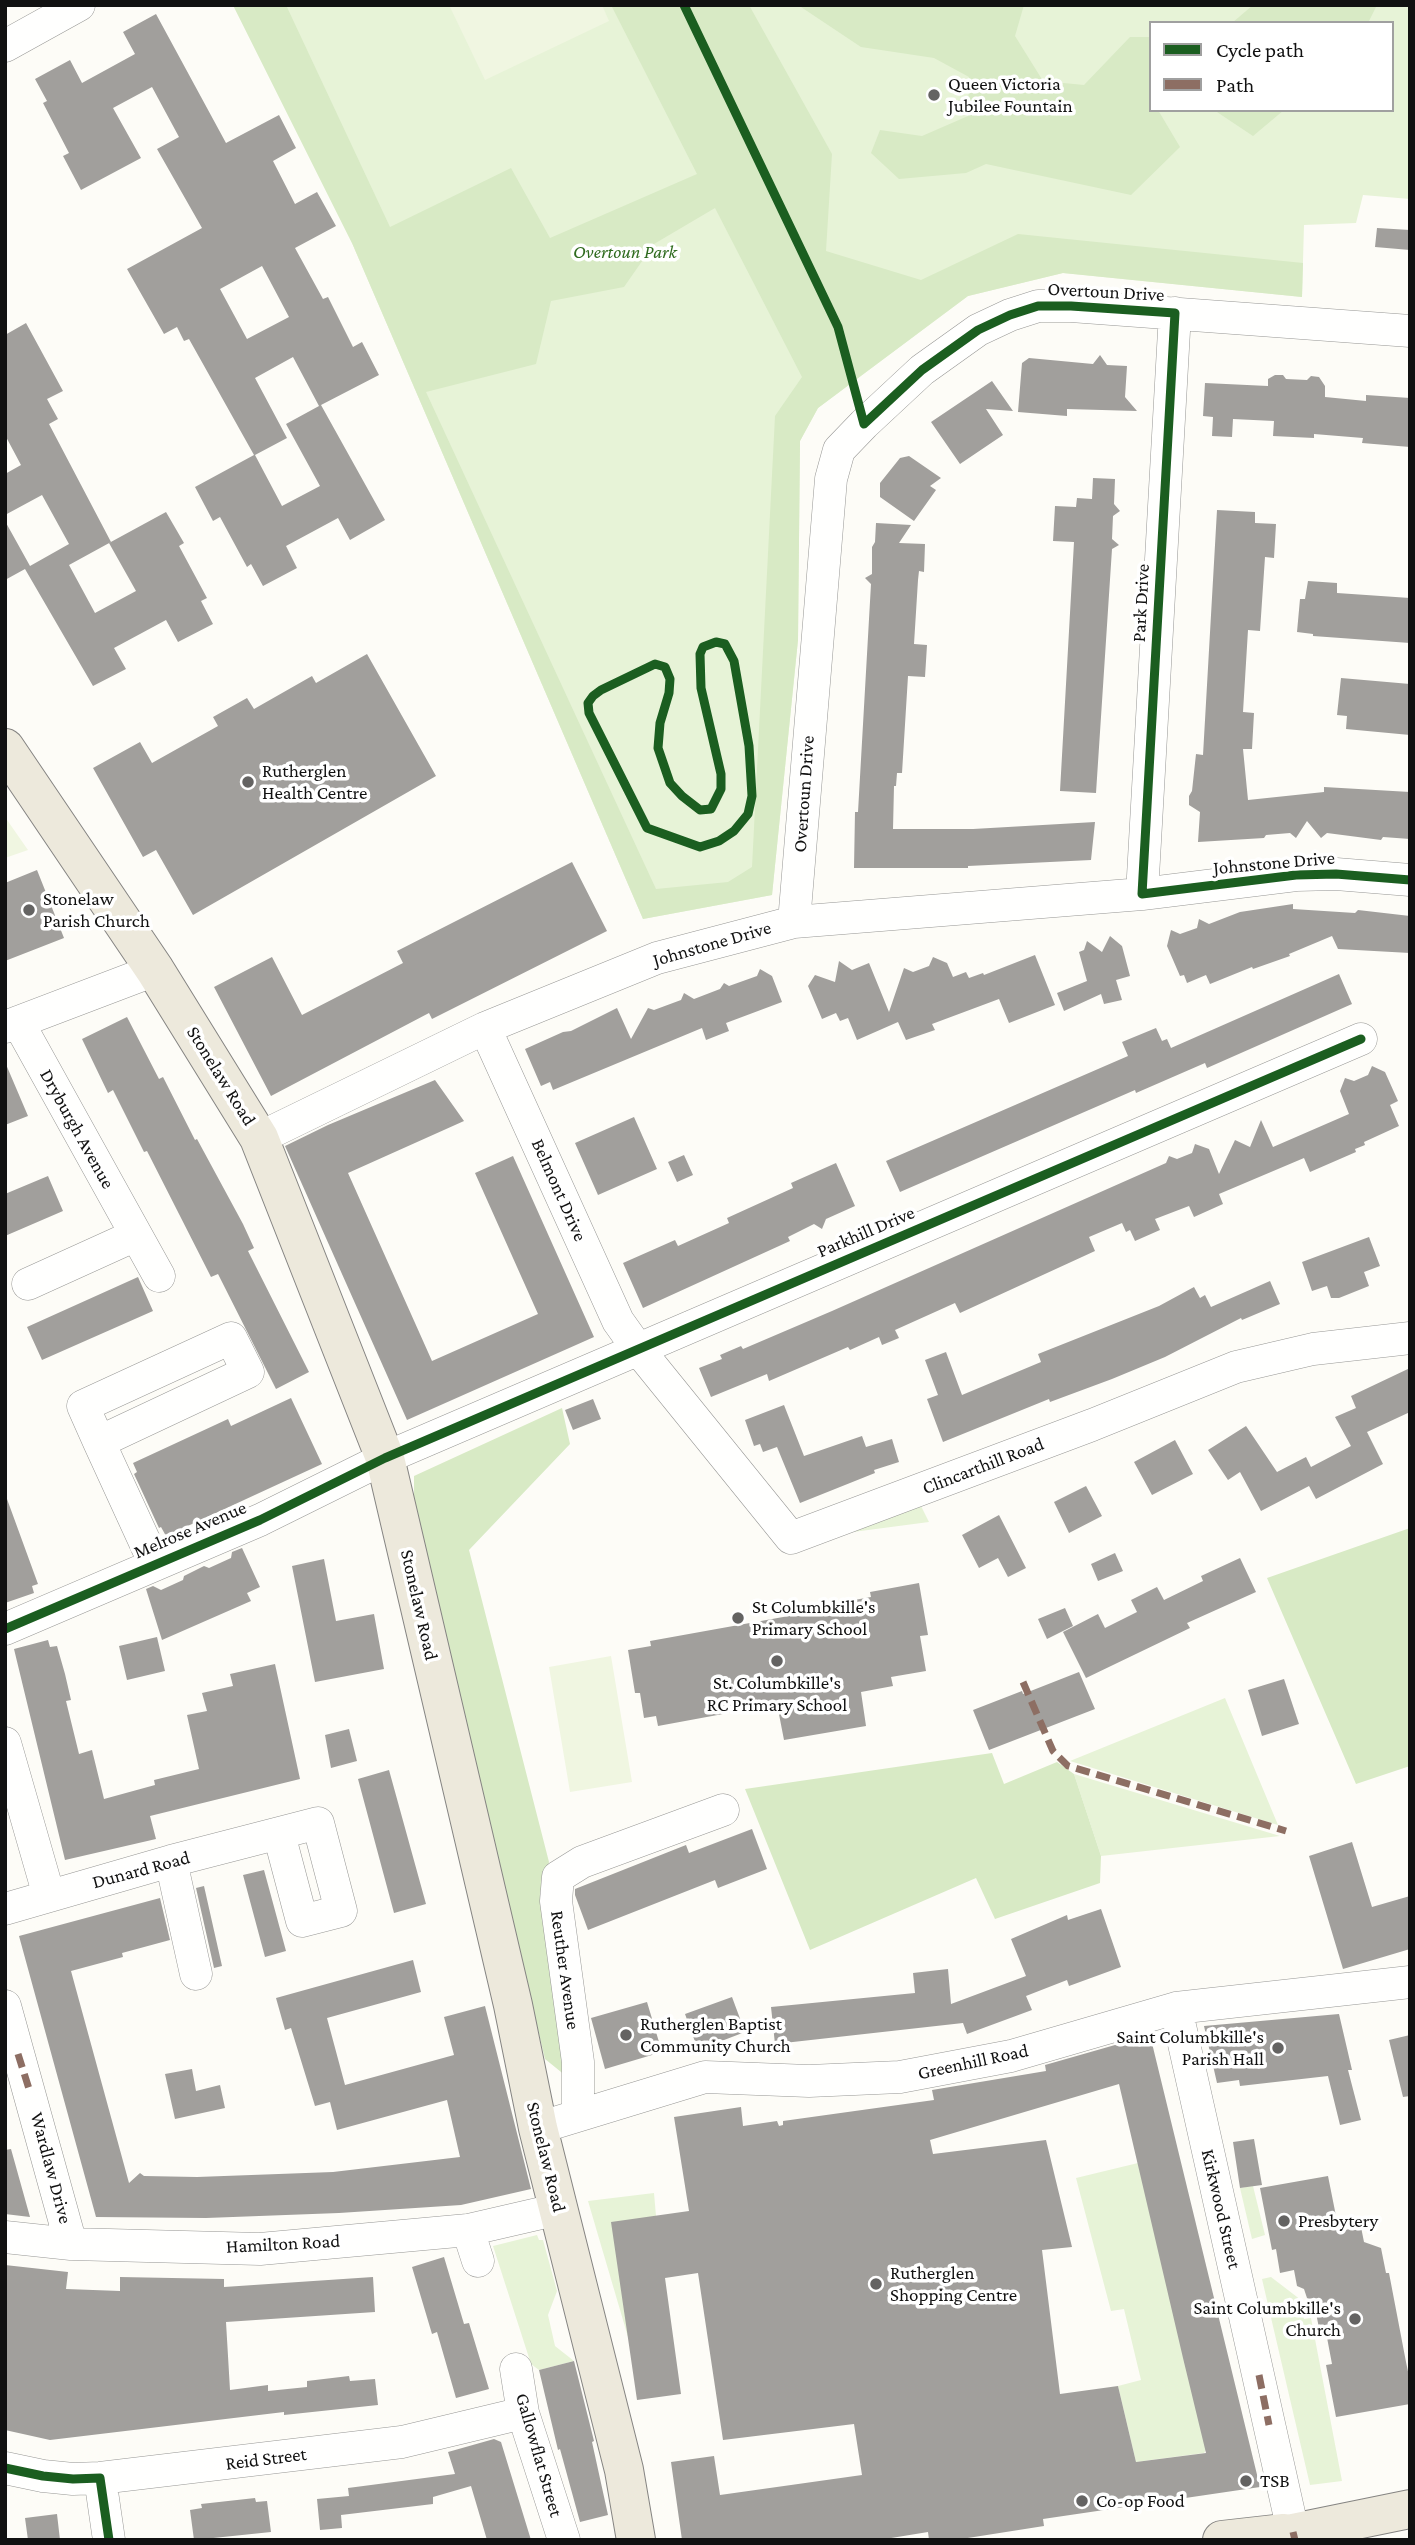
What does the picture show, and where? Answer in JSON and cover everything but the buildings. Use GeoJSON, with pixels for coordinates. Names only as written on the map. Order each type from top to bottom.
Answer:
{"type":"FeatureCollection","features":[{"type":"Feature","properties":{"kind":"main road","name":"Stonelaw Road"},"geometry":{"type":"LineString","coordinates":[[5,748],[155,970],[259,1138],[385,1458],[510,1992],[537,2128],[624,2470],[636,2540]]}},
{"type":"Feature","properties":{"kind":"main road"},"geometry":{"type":"LineString","coordinates":[[624,2470],[652,2540]]}},
{"type":"Feature","properties":{"kind":"main road"},"geometry":{"type":"LineString","coordinates":[[1222,2540],[1282,2537],[1410,2509]]}},
{"type":"Feature","properties":{"kind":"street"},"geometry":{"type":"LineString","coordinates":[[5,46],[79,5]]}},
{"type":"Feature","properties":{"kind":"street","name":"Overtoun Drive"},"geometry":{"type":"LineString","coordinates":[[794,922],[831,478],[839,450],[922,370],[978,330],[1038,306],[1071,306],[1410,331]]}},
{"type":"Feature","properties":{"kind":"street","name":"Park Drive"},"geometry":{"type":"LineString","coordinates":[[1142,894],[1175,313]]}},
{"type":"Feature","properties":{"kind":"street","name":"Johnstone Drive"},"geometry":{"type":"LineString","coordinates":[[259,1138],[485,1028],[657,958],[794,922],[1142,894],[1296,875],[1336,874],[1410,880]]}},
{"type":"Feature","properties":{"kind":"street","name":"Dryburgh Avenue"},"geometry":{"type":"LineString","coordinates":[[155,970],[12,1025],[159,1276]]}},
{"type":"Feature","properties":{"kind":"street","name":"Belmont Drive"},"geometry":{"type":"LineString","coordinates":[[485,1028],[618,1321],[638,1349]]}},
{"type":"Feature","properties":{"kind":"street","name":"Parkhill Drive"},"geometry":{"type":"LineString","coordinates":[[385,1458],[1361,1039]]}},
{"type":"Feature","properties":{"kind":"street"},"geometry":{"type":"LineString","coordinates":[[28,1284],[136,1235]]}},
{"type":"Feature","properties":{"kind":"street","name":"Melrose Avenue"},"geometry":{"type":"LineString","coordinates":[[99,1441],[248,1372],[231,1338],[83,1406],[155,1564]]}},
{"type":"Feature","properties":{"kind":"street","name":"Clincarthill Road"},"geometry":{"type":"LineString","coordinates":[[638,1349],[791,1538],[1092,1425],[1236,1367],[1313,1349],[1410,1338]]}},
{"type":"Feature","properties":{"kind":"street","name":"Melrose Avenue"},"geometry":{"type":"LineString","coordinates":[[5,1629],[260,1520],[385,1458]]}},
{"type":"Feature","properties":{"kind":"street"},"geometry":{"type":"LineString","coordinates":[[5,1743],[49,1896]]}},
{"type":"Feature","properties":{"kind":"street","name":"Reuther Avenue"},"geometry":{"type":"LineString","coordinates":[[579,2114],[578,2062],[556,1901],[558,1877],[582,1862],[723,1810]]}},
{"type":"Feature","properties":{"kind":"street","name":"Dunard Road"},"geometry":{"type":"LineString","coordinates":[[5,1909],[171,1861],[279,1834]]}},
{"type":"Feature","properties":{"kind":"street"},"geometry":{"type":"LineString","coordinates":[[171,1861],[196,1974]]}},
{"type":"Feature","properties":{"kind":"street","name":"Greenhill Road"},"geometry":{"type":"LineString","coordinates":[[537,2128],[705,2077],[809,2081],[900,2077],[1011,2056],[1176,2008],[1410,1982]]}},
{"type":"Feature","properties":{"kind":"street","name":"Wardlaw Drive"},"geometry":{"type":"LineString","coordinates":[[5,2006],[71,2244]]}},
{"type":"Feature","properties":{"kind":"street","name":"Kirkwood Street"},"geometry":{"type":"LineString","coordinates":[[1176,2008],[1259,2375],[1269,2425],[1282,2537]]}},
{"type":"Feature","properties":{"kind":"street","name":"Hamilton Road"},"geometry":{"type":"LineString","coordinates":[[5,2237],[71,2244],[260,2249],[468,2230],[559,2209]]}},
{"type":"Feature","properties":{"kind":"street"},"geometry":{"type":"LineString","coordinates":[[468,2230],[478,2261]]}},
{"type":"Feature","properties":{"kind":"street","name":"Gallowflat Street"},"geometry":{"type":"LineString","coordinates":[[516,2369],[523,2413],[564,2540]]}},
{"type":"Feature","properties":{"kind":"street","name":"Reid Street"},"geometry":{"type":"LineString","coordinates":[[5,2468],[43,2476],[100,2478],[402,2442],[523,2413]]}},
{"type":"Feature","properties":{"kind":"street"},"geometry":{"type":"LineString","coordinates":[[100,2478],[109,2540]]}},
{"type":"Feature","properties":{"kind":"green space","name":"Overtoun Park"},"geometry":{"type":"Polygon","coordinates":[[[233,5],[1410,5],[1410,199],[1363,195],[1356,223],[1304,225],[1302,297],[1063,273],[968,296],[818,408],[800,441],[798,640],[772,895],[643,919],[352,243],[233,5]]]}},
{"type":"Feature","properties":{"kind":"green space"},"geometry":{"type":"Polygon","coordinates":[[[233,5],[286,5],[390,227],[511,168],[550,238],[697,174],[611,5],[749,5],[832,154],[826,251],[921,280],[1018,234],[1303,263],[1302,297],[1063,273],[968,296],[818,408],[800,441],[798,640],[772,895],[643,919],[352,243],[233,5]],[[715,208],[654,244],[624,287],[551,301],[536,364],[426,392],[656,889],[728,882],[752,867],[775,416],[802,377],[715,208]]]}},
{"type":"Feature","properties":{"kind":"green space"},"geometry":{"type":"Polygon","coordinates":[[[449,5],[602,5],[609,21],[485,80],[449,5]]]}},
{"type":"Feature","properties":{"kind":"green space"},"geometry":{"type":"Polygon","coordinates":[[[798,5],[1024,5],[1015,36],[1043,81],[1084,85],[1130,37],[1149,37],[1149,112],[1159,112],[1180,147],[1131,195],[986,164],[966,173],[899,179],[871,153],[880,130],[922,136],[968,116],[969,77],[934,58],[861,47],[798,5]]]}},
{"type":"Feature","properties":{"kind":"green space"},"geometry":{"type":"Polygon","coordinates":[[[1253,5],[1377,5],[1369,21],[1234,21],[1253,5]]]}},
{"type":"Feature","properties":{"kind":"green space"},"geometry":{"type":"Polygon","coordinates":[[[1217,112],[1282,112],[1253,136],[1217,112]]]}},
{"type":"Feature","properties":{"kind":"green space"},"geometry":{"type":"Polygon","coordinates":[[[5,817],[28,850],[5,858],[5,817]]]}},
{"type":"Feature","properties":{"kind":"green space"},"geometry":{"type":"Polygon","coordinates":[[[562,1408],[570,1444],[469,1550],[549,1862],[540,1893],[571,2064],[566,2076],[545,2059],[414,1511],[414,1476],[562,1408]]]}},
{"type":"Feature","properties":{"kind":"green space"},"geometry":{"type":"Polygon","coordinates":[[[921,1506],[929,1522],[853,1532],[870,1525],[921,1506]]]}},
{"type":"Feature","properties":{"kind":"green space"},"geometry":{"type":"Polygon","coordinates":[[[1410,1528],[1410,1766],[1356,1784],[1267,1578],[1410,1528]]]}},
{"type":"Feature","properties":{"kind":"green space"},"geometry":{"type":"Polygon","coordinates":[[[611,1656],[632,1782],[570,1792],[549,1667],[611,1656]]]}},
{"type":"Feature","properties":{"kind":"green space"},"geometry":{"type":"Polygon","coordinates":[[[1225,1698],[1278,1825],[1070,1761],[1225,1698]]]}},
{"type":"Feature","properties":{"kind":"green space"},"geometry":{"type":"Polygon","coordinates":[[[992,1753],[1004,1784],[1057,1762],[1074,1774],[1101,1856],[1100,1883],[995,1919],[976,1878],[810,1950],[745,1789],[992,1753]]]}},
{"type":"Feature","properties":{"kind":"green space"},"geometry":{"type":"Polygon","coordinates":[[[1074,1774],[1280,1836],[1101,1856],[1074,1774]]]}},
{"type":"Feature","properties":{"kind":"green space"},"geometry":{"type":"Polygon","coordinates":[[[1138,2163],[1206,2450],[1204,2453],[1136,2462],[1118,2386],[1141,2380],[1124,2309],[1111,2311],[1076,2178],[1138,2163]]]}},
{"type":"Feature","properties":{"kind":"green space"},"geometry":{"type":"Polygon","coordinates":[[[1253,2186],[1265,2235],[1252,2239],[1240,2188],[1253,2186]]]}},
{"type":"Feature","properties":{"kind":"green space"},"geometry":{"type":"Polygon","coordinates":[[[654,2193],[656,2216],[628,2337],[588,2201],[654,2193]]]}},
{"type":"Feature","properties":{"kind":"green space"},"geometry":{"type":"Polygon","coordinates":[[[537,2235],[539,2240],[543,2240],[557,2291],[548,2315],[555,2346],[574,2361],[539,2370],[531,2364],[493,2246],[537,2235]]]}},
{"type":"Feature","properties":{"kind":"green space"},"geometry":{"type":"Polygon","coordinates":[[[1271,2277],[1301,2300],[1304,2319],[1311,2318],[1342,2481],[1310,2485],[1262,2279],[1271,2277]]]}},
{"type":"Feature","properties":{"kind":"marked path"},"geometry":{"type":"LineString","coordinates":[[1023,1682],[1053,1751],[1068,1766],[1286,1831]]}},
{"type":"Feature","properties":{"kind":"marked path"},"geometry":{"type":"LineString","coordinates":[[18,2054],[30,2092]]}},
{"type":"Feature","properties":{"kind":"marked path"},"geometry":{"type":"LineString","coordinates":[[1259,2375],[1269,2425]]}},
{"type":"Feature","properties":{"kind":"marked path"},"geometry":{"type":"LineString","coordinates":[[1293,2532],[1295,2540]]}},
{"type":"Feature","properties":{"kind":"cycle path"},"geometry":{"type":"LineString","coordinates":[[684,5],[838,327],[864,424],[922,370],[978,330],[1010,315],[1038,306],[1175,313],[1142,894],[1296,875],[1336,874],[1410,880]]}},
{"type":"Feature","properties":{"kind":"cycle path"},"geometry":{"type":"LineString","coordinates":[[716,642],[725,644],[734,661],[749,746],[752,796],[748,814],[734,831],[719,841],[700,847],[647,828],[589,713],[588,703],[601,690],[655,664],[665,667],[670,679],[669,693],[660,723],[658,748],[670,783],[700,810],[711,809],[721,789],[721,774],[701,688],[700,654],[703,647],[716,642]]}},
{"type":"Feature","properties":{"kind":"cycle path"},"geometry":{"type":"LineString","coordinates":[[5,1629],[260,1520],[385,1458],[1361,1039]]}},
{"type":"Feature","properties":{"kind":"cycle path"},"geometry":{"type":"LineString","coordinates":[[5,2468],[43,2476],[100,2478],[109,2540]]}},
{"type":"Feature","properties":{"kind":"place","name":"Queen Victoria Jubilee Fountain"},"geometry":{"type":"Point","coordinates":[934,95]}},
{"type":"Feature","properties":{"kind":"place","name":"Rutherglen Health Centre"},"geometry":{"type":"Point","coordinates":[248,782]}},
{"type":"Feature","properties":{"kind":"place","name":"Stonelaw Parish Church"},"geometry":{"type":"Point","coordinates":[29,910]}},
{"type":"Feature","properties":{"kind":"place","name":"St Columbkille's Primary School"},"geometry":{"type":"Point","coordinates":[738,1618]}},
{"type":"Feature","properties":{"kind":"place","name":"St. Columbkille's RC Primary School"},"geometry":{"type":"Point","coordinates":[777,1661]}},
{"type":"Feature","properties":{"kind":"place","name":"Rutherglen Baptist Community Church"},"geometry":{"type":"Point","coordinates":[626,2035]}},
{"type":"Feature","properties":{"kind":"place","name":"Saint Columbkille's Parish Hall"},"geometry":{"type":"Point","coordinates":[1278,2048]}},
{"type":"Feature","properties":{"kind":"place","name":"Presbytery"},"geometry":{"type":"Point","coordinates":[1284,2221]}},
{"type":"Feature","properties":{"kind":"place","name":"Rutherglen Shopping Centre"},"geometry":{"type":"Point","coordinates":[876,2284]}},
{"type":"Feature","properties":{"kind":"place","name":"Saint Columbkille's Church"},"geometry":{"type":"Point","coordinates":[1355,2319]}},
{"type":"Feature","properties":{"kind":"place","name":"TSB"},"geometry":{"type":"Point","coordinates":[1246,2481]}},
{"type":"Feature","properties":{"kind":"place","name":"Co-op Food"},"geometry":{"type":"Point","coordinates":[1082,2501]}}]}
